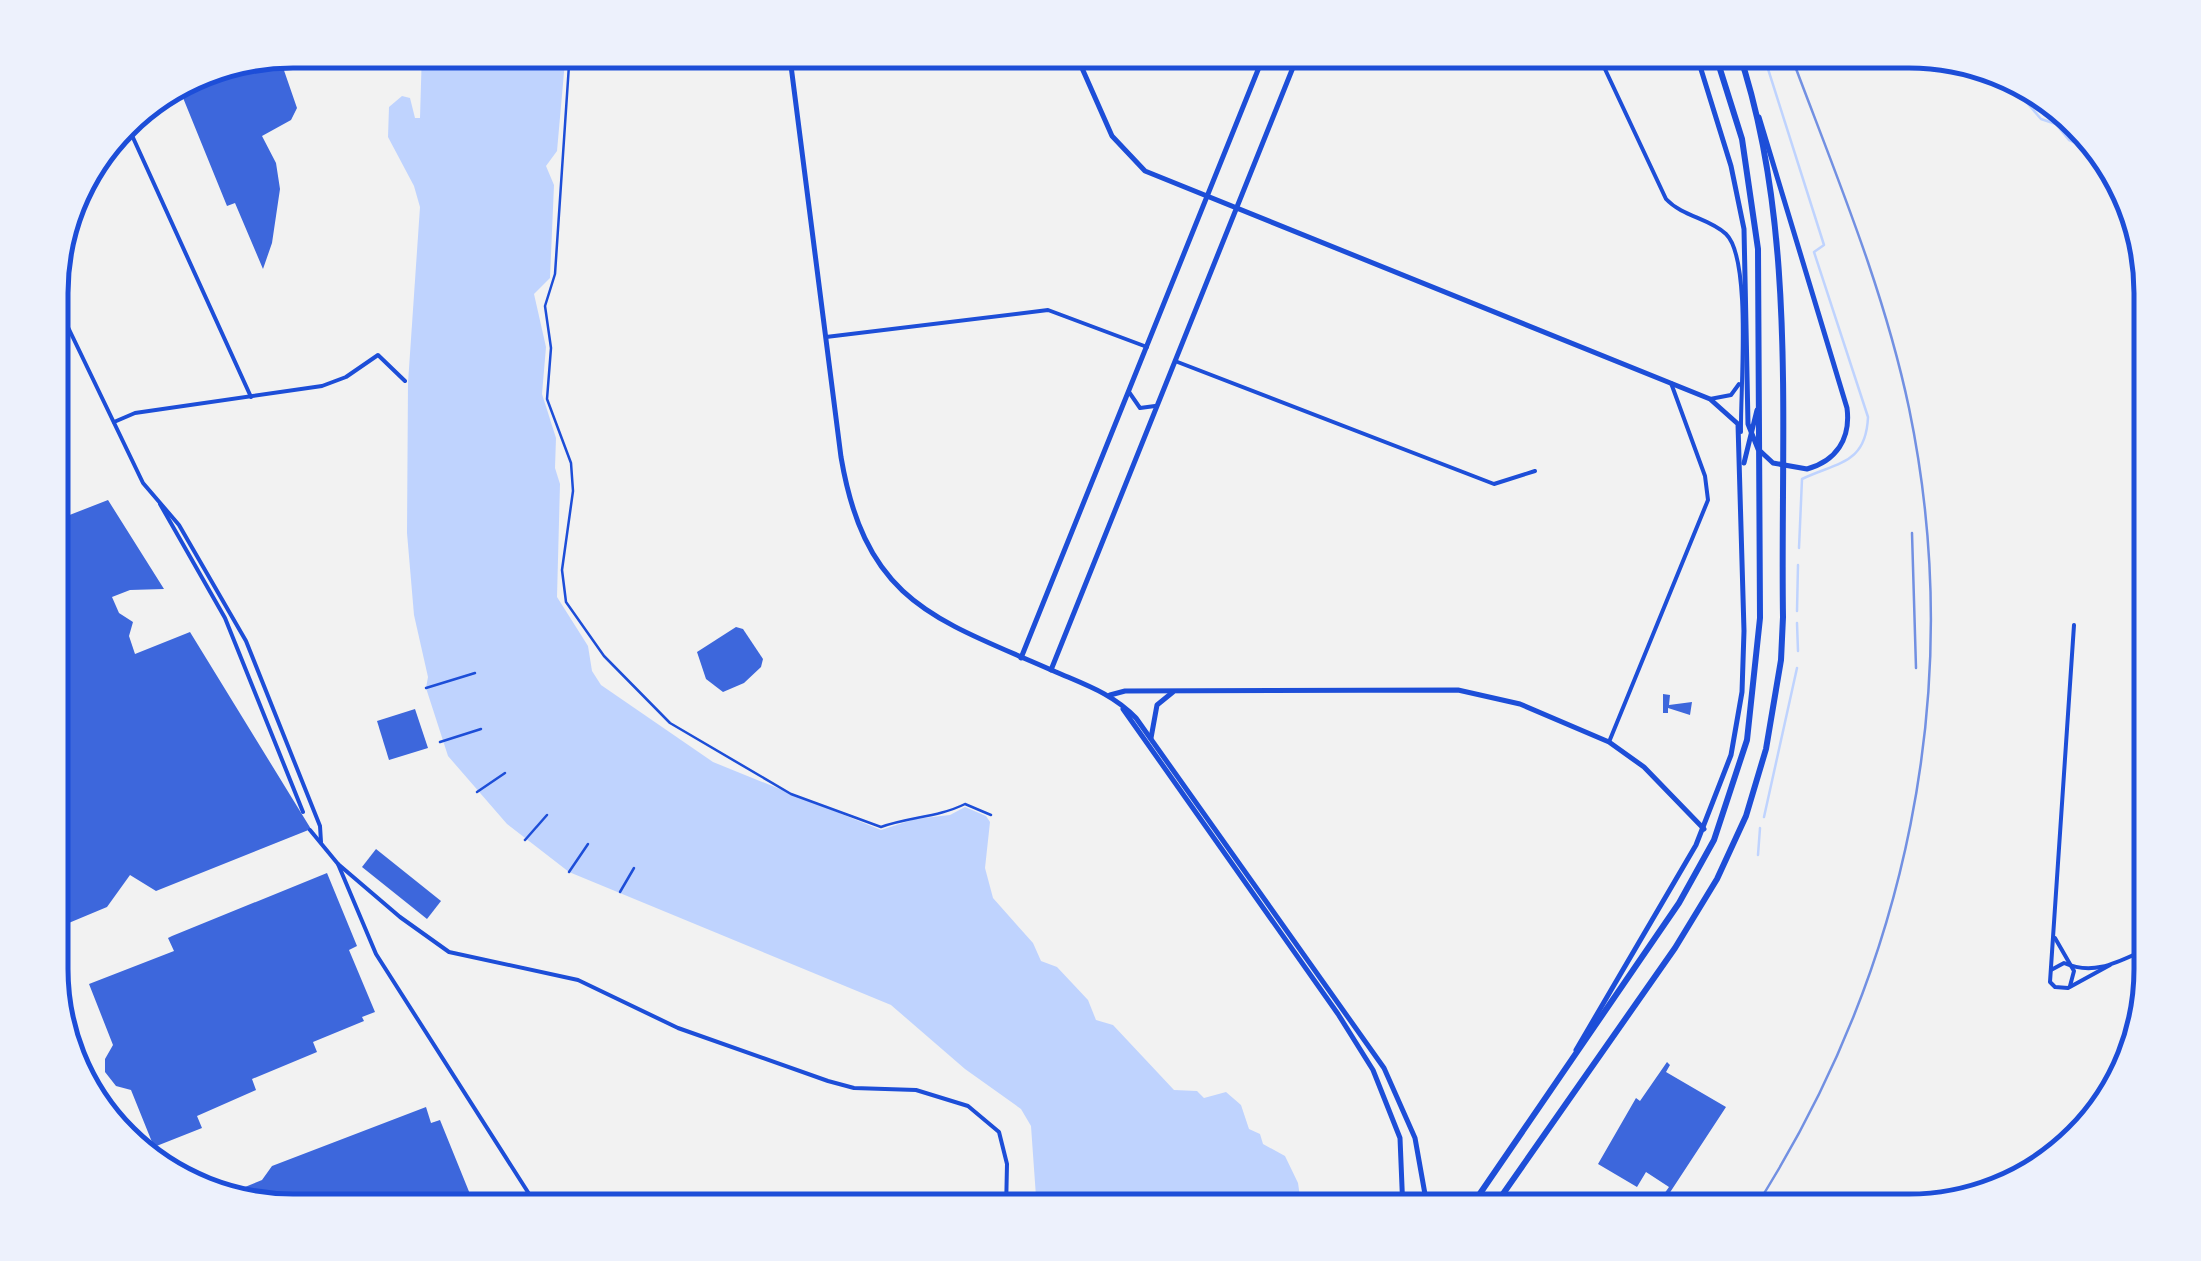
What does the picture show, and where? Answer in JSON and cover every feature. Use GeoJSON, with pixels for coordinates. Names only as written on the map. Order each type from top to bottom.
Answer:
{"type":"FeatureCollection","features":[{"type":"Feature","properties":{"kind":"main road"},"geometry":{"type":"LineString","coordinates":[[1480,1193],[1697,872],[1741,766],[1754,704],[1760,618],[1760,400],[1754,206],[1742,139],[1720,68]]}},
{"type":"Feature","properties":{"kind":"main road"},"geometry":{"type":"LineString","coordinates":[[1503,1193],[1698,913],[1735,842],[1766,750],[1781,660],[1783,617],[1779,290],[1773,206],[1757,110],[1744,68]]}},
{"type":"Feature","properties":{"kind":"street"},"geometry":{"type":"LineString","coordinates":[[569,68],[555,274],[546,306],[551,348],[547,402],[566,448],[572,477],[562,570],[566,602],[604,656],[653,709],[791,794],[881,828],[914,815],[948,813],[965,804],[991,815]]}},
{"type":"Feature","properties":{"kind":"street"},"geometry":{"type":"LineString","coordinates":[[791,68],[846,486],[876,558],[936,619],[1110,695],[1152,738],[1384,1068],[1415,1138],[1425,1193]]}},
{"type":"Feature","properties":{"kind":"street"},"geometry":{"type":"LineString","coordinates":[[1082,68],[1108,128],[1127,156],[1146,171],[1206,199],[1710,399],[1730,412],[1741,432]]}},
{"type":"Feature","properties":{"kind":"street"},"geometry":{"type":"LineString","coordinates":[[1021,658],[1259,68]]}},
{"type":"Feature","properties":{"kind":"street"},"geometry":{"type":"LineString","coordinates":[[1051,670],[1293,68]]}},
{"type":"Feature","properties":{"kind":"street"},"geometry":{"type":"LineString","coordinates":[[1571,1062],[1582,1034],[1704,828],[1726,774],[1742,692],[1737,253],[1726,234],[1677,209],[1660,191],[1604,68]]}},
{"type":"Feature","properties":{"kind":"street"},"geometry":{"type":"LineString","coordinates":[[1700,68],[1740,204],[1748,272],[1748,424],[1754,442],[1773,463],[1800,470],[1826,461],[1845,439],[1848,408],[1757,110]]}},
{"type":"Feature","properties":{"kind":"street"},"geometry":{"type":"LineString","coordinates":[[132,135],[251,397]]}},
{"type":"Feature","properties":{"kind":"street"},"geometry":{"type":"LineString","coordinates":[[826,337],[1048,310],[1147,346]]}},
{"type":"Feature","properties":{"kind":"street"},"geometry":{"type":"LineString","coordinates":[[68,327],[143,483],[178,526],[250,650],[320,826],[321,842]]}},
{"type":"Feature","properties":{"kind":"street"},"geometry":{"type":"LineString","coordinates":[[114,422],[135,414],[322,386],[346,378],[378,355],[405,382]]}},
{"type":"Feature","properties":{"kind":"street"},"geometry":{"type":"LineString","coordinates":[[1175,360],[1494,484],[1535,470]]}},
{"type":"Feature","properties":{"kind":"street"},"geometry":{"type":"LineString","coordinates":[[1710,399],[1731,395],[1740,380]]}},
{"type":"Feature","properties":{"kind":"street"},"geometry":{"type":"LineString","coordinates":[[1609,742],[1709,492],[1670,384]]}},
{"type":"Feature","properties":{"kind":"street"},"geometry":{"type":"LineString","coordinates":[[1129,392],[1140,408],[1159,402]]}},
{"type":"Feature","properties":{"kind":"street"},"geometry":{"type":"LineString","coordinates":[[1742,470],[1760,400]]}},
{"type":"Feature","properties":{"kind":"street"},"geometry":{"type":"LineString","coordinates":[[157,500],[226,618],[304,812]]}},
{"type":"Feature","properties":{"kind":"street"},"geometry":{"type":"LineString","coordinates":[[2074,624],[2055,938],[2049,974],[2055,987],[2068,988],[2133,955]]}},
{"type":"Feature","properties":{"kind":"street"},"geometry":{"type":"LineString","coordinates":[[1152,738],[1157,705],[1176,692]]}},
{"type":"Feature","properties":{"kind":"street"},"geometry":{"type":"LineString","coordinates":[[1110,695],[1477,692],[1520,704],[1609,742],[1644,767],[1694,823],[1704,828]]}},
{"type":"Feature","properties":{"kind":"street"},"geometry":{"type":"LineString","coordinates":[[1119,702],[1356,1040],[1395,1118],[1404,1163],[1404,1193]]}},
{"type":"Feature","properties":{"kind":"street"},"geometry":{"type":"LineString","coordinates":[[310,830],[338,864],[400,918],[449,952],[578,980],[678,1028],[828,1081],[854,1088],[916,1090],[968,1106],[999,1132],[1007,1164],[1006,1194]]}},
{"type":"Feature","properties":{"kind":"street"},"geometry":{"type":"LineString","coordinates":[[338,864],[376,954],[529,1194]]}},
{"type":"Feature","properties":{"kind":"street"},"geometry":{"type":"LineString","coordinates":[[2055,938],[2075,978],[2068,988]]}},
{"type":"Feature","properties":{"kind":"street"},"geometry":{"type":"LineString","coordinates":[[2049,974],[2057,964],[2088,970],[2110,965]]}},
{"type":"Feature","properties":{"kind":"path"},"geometry":{"type":"LineString","coordinates":[[426,688],[475,673]]}},
{"type":"Feature","properties":{"kind":"path"},"geometry":{"type":"LineString","coordinates":[[440,742],[481,728]]}},
{"type":"Feature","properties":{"kind":"path"},"geometry":{"type":"LineString","coordinates":[[477,792],[505,772]]}},
{"type":"Feature","properties":{"kind":"path"},"geometry":{"type":"LineString","coordinates":[[525,840],[547,815]]}},
{"type":"Feature","properties":{"kind":"path"},"geometry":{"type":"LineString","coordinates":[[569,872],[588,844]]}},
{"type":"Feature","properties":{"kind":"path"},"geometry":{"type":"LineString","coordinates":[[620,892],[634,868]]}},
{"type":"Feature","properties":{"kind":"water"},"geometry":{"type":"Polygon","coordinates":[[[421,68],[564,68],[557,151],[546,166],[554,185],[550,278],[534,294],[546,347],[542,394],[556,438],[555,468],[560,484],[557,597],[588,646],[592,671],[601,685],[713,762],[881,830],[915,819],[950,815],[965,807],[986,816],[990,822],[985,868],[993,898],[1033,943],[1041,961],[1057,967],[1088,1000],[1096,1020],[1113,1025],[1174,1090],[1197,1091],[1204,1098],[1226,1092],[1241,1105],[1249,1129],[1260,1134],[1263,1144],[1285,1156],[1299,1193],[1036,1194],[1031,1126],[1021,1109],[965,1069],[891,1005],[569,872],[507,824],[448,756],[426,688],[428,677],[414,615],[407,533],[408,383],[420,207],[414,186],[388,137],[389,107],[402,96],[410,98],[415,118],[420,118],[421,68]]]}},
{"type":"Feature","properties":{"kind":"building"},"geometry":{"type":"Polygon","coordinates":[[[283,68],[297,108],[291,120],[262,136],[276,163],[280,189],[272,243],[263,269],[235,203],[227,206],[183,97],[220,79],[283,68]]]}},
{"type":"Feature","properties":{"kind":"building"},"geometry":{"type":"Polygon","coordinates":[[[108,500],[164,589],[130,590],[112,597],[119,613],[133,622],[129,636],[135,654],[190,632],[311,829],[156,891],[130,875],[107,907],[68,923],[68,516],[108,500]]]}},
{"type":"Feature","properties":{"kind":"building"},"geometry":{"type":"Polygon","coordinates":[[[736,627],[743,629],[763,659],[761,667],[744,683],[723,692],[706,679],[697,652],[736,627]]]}},
{"type":"Feature","properties":{"kind":"building"},"geometry":{"type":"Polygon","coordinates":[[[1663,694],[1670,695],[1669,705],[1692,702],[1690,715],[1668,708],[1668,713],[1663,713],[1663,694]]]}},
{"type":"Feature","properties":{"kind":"building"},"geometry":{"type":"Polygon","coordinates":[[[415,709],[428,748],[389,760],[377,721],[415,709]]]}},
{"type":"Feature","properties":{"kind":"building"},"geometry":{"type":"Polygon","coordinates":[[[376,849],[441,901],[427,919],[362,867],[376,849]]]}},
{"type":"Feature","properties":{"kind":"building"},"geometry":{"type":"Polygon","coordinates":[[[327,873],[357,946],[349,950],[375,1012],[362,1017],[364,1021],[313,1042],[317,1052],[252,1079],[256,1090],[197,1116],[202,1128],[155,1146],[131,1090],[116,1086],[105,1072],[105,1059],[113,1045],[89,984],[174,951],[168,938],[327,873]]]}},
{"type":"Feature","properties":{"kind":"building"},"geometry":{"type":"Polygon","coordinates":[[[1667,1062],[1670,1065],[1666,1072],[1726,1107],[1670,1193],[1665,1193],[1669,1187],[1646,1172],[1637,1187],[1598,1164],[1636,1098],[1640,1101],[1667,1062]]]}},
{"type":"Feature","properties":{"kind":"building"},"geometry":{"type":"Polygon","coordinates":[[[426,1107],[431,1123],[440,1120],[470,1194],[293,1194],[243,1188],[262,1180],[272,1166],[426,1107]]]}},
{"type":"Feature","properties":{"kind":"waterway"},"geometry":{"type":"LineString","coordinates":[[1768,68],[1824,245],[1814,252],[1868,417],[1856,453],[1802,479],[1799,548]]}},
{"type":"Feature","properties":{"kind":"waterway"},"geometry":{"type":"LineString","coordinates":[[2026,101],[2041,119],[2056,124],[2076,143]]}},
{"type":"Feature","properties":{"kind":"waterway"},"geometry":{"type":"LineString","coordinates":[[1797,611],[1798,565]]}},
{"type":"Feature","properties":{"kind":"waterway"},"geometry":{"type":"LineString","coordinates":[[1797,623],[1798,651]]}},
{"type":"Feature","properties":{"kind":"waterway"},"geometry":{"type":"LineString","coordinates":[[1764,817],[1797,668]]}},
{"type":"Feature","properties":{"kind":"waterway"},"geometry":{"type":"LineString","coordinates":[[1758,855],[1760,828]]}},
{"type":"Feature","properties":{"kind":"railway"},"geometry":{"type":"LineString","coordinates":[[1763,1193],[1806,1119],[1850,1024],[1885,925],[1910,824],[1926,722],[1931,618],[1925,513],[1898,362],[1856,227],[1796,68]]}},
{"type":"Feature","properties":{"kind":"railway"},"geometry":{"type":"LineString","coordinates":[[1912,533],[1916,668]]}}]}
